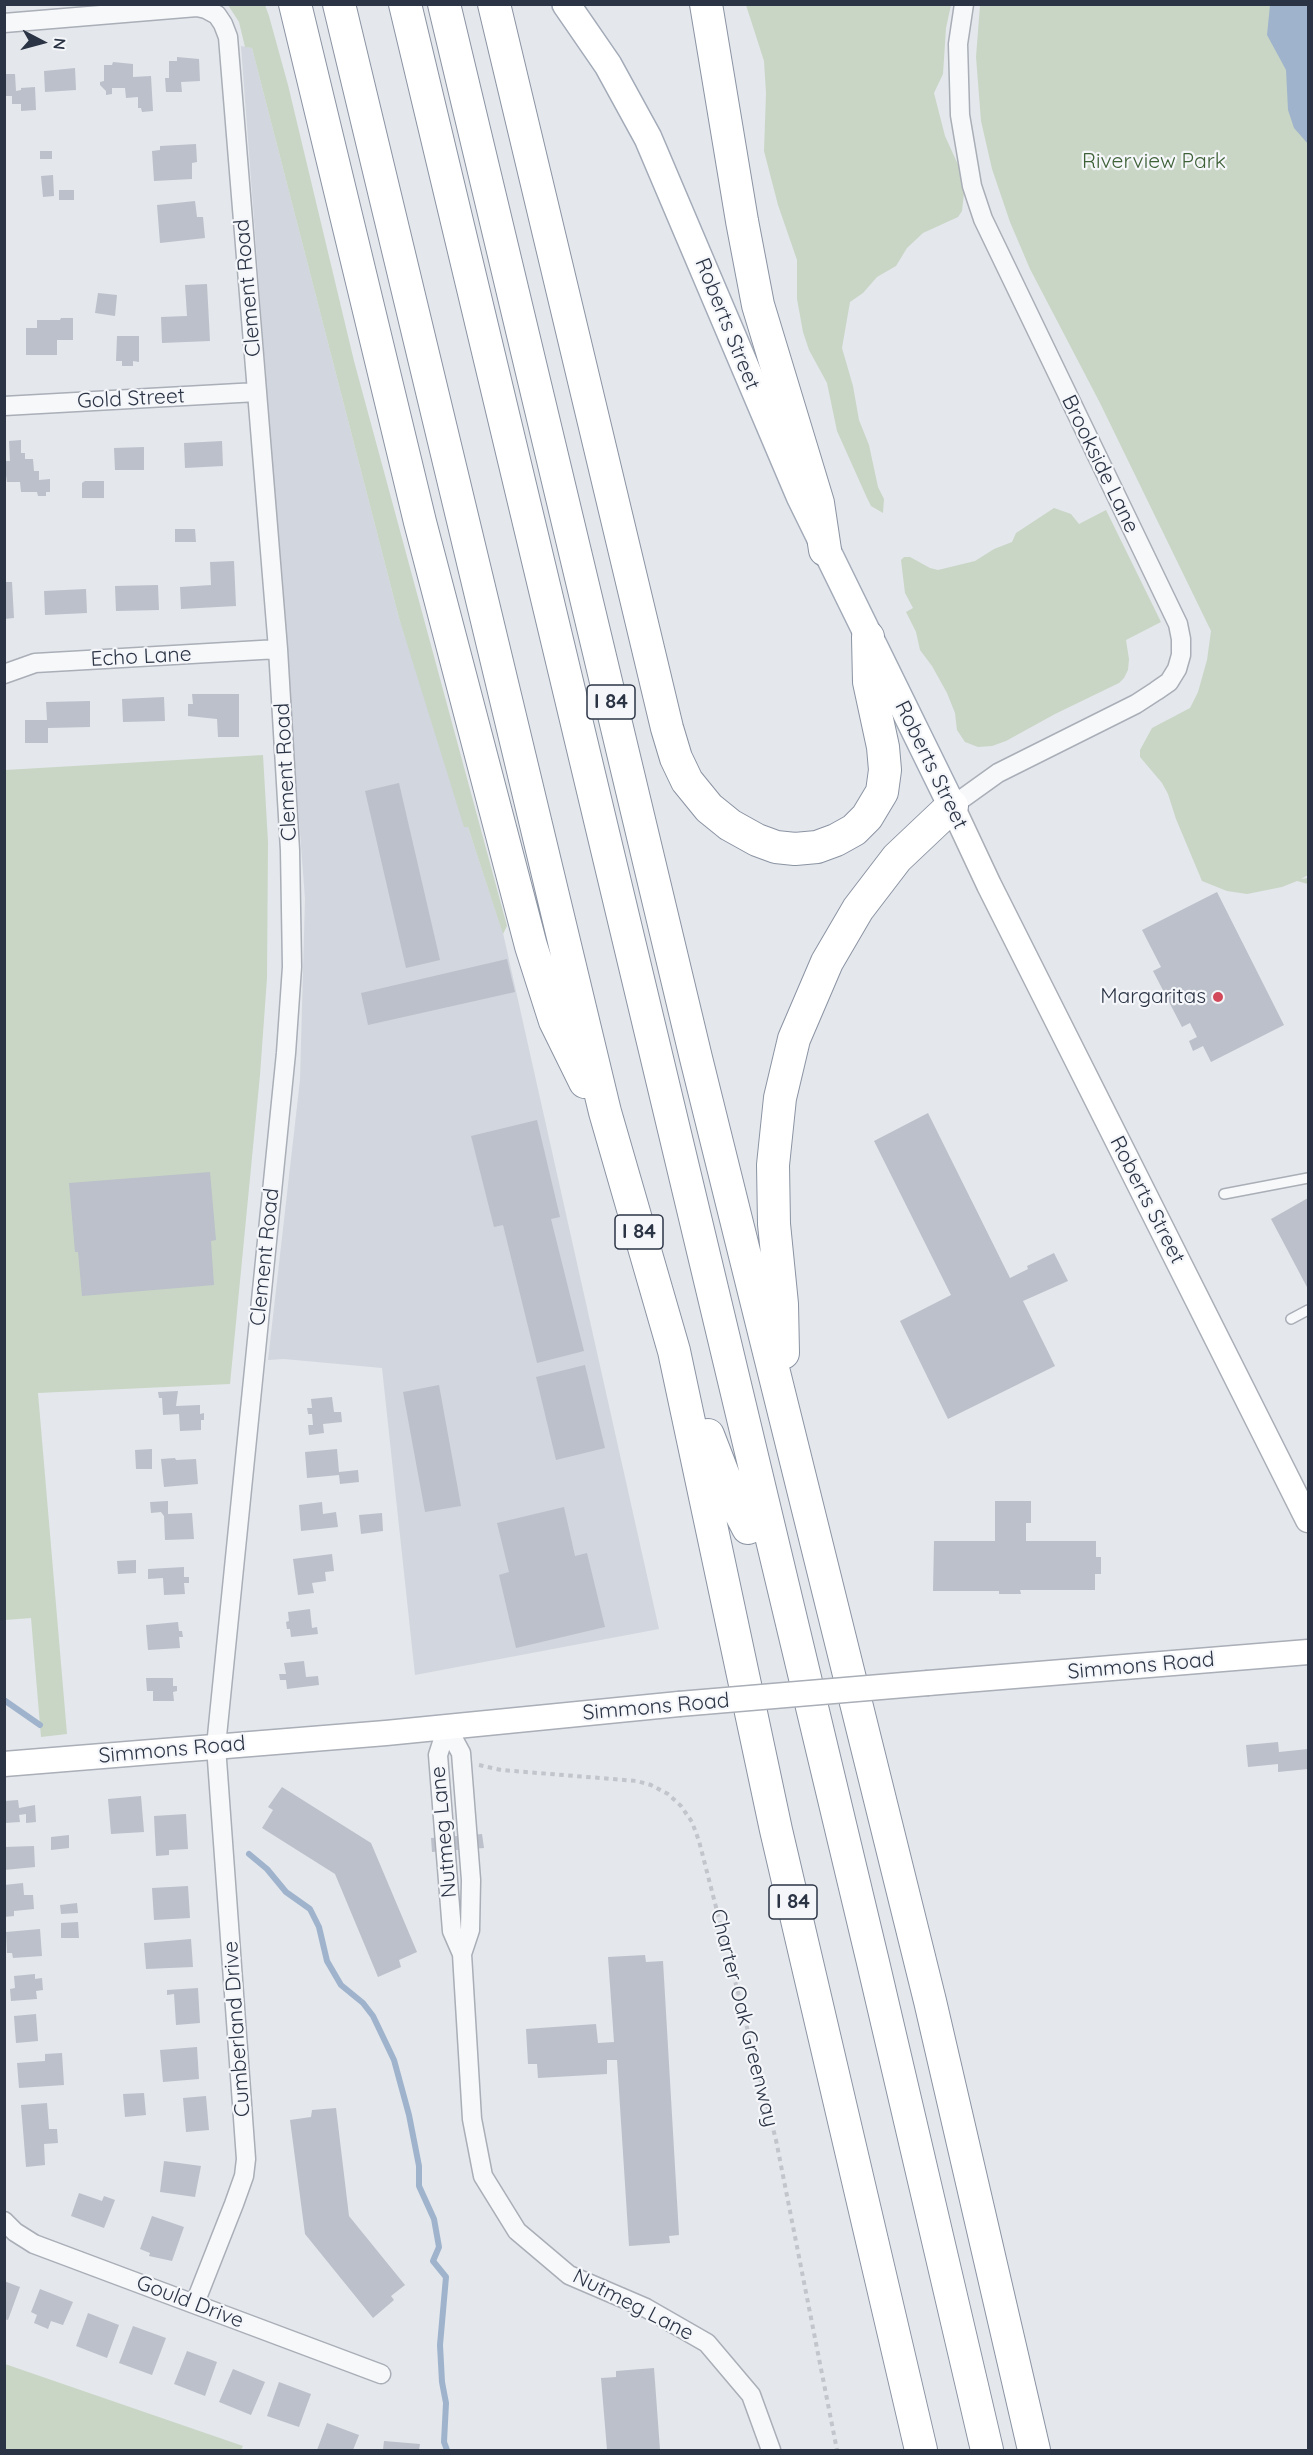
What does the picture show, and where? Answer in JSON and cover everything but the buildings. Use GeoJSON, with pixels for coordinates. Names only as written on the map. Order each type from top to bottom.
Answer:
{"type":"FeatureCollection","features":[{"type":"Feature","properties":{"kind":"highway"},"geometry":{"type":"LineString","coordinates":[[278,4],[319,105]]}},
{"type":"Feature","properties":{"kind":"highway"},"geometry":{"type":"LineString","coordinates":[[295,4],[420,522],[531,946],[547,999],[565,1043],[582,1077],[604,1112]]}},
{"type":"Feature","properties":{"kind":"highway","name":"I 84"},"geometry":{"type":"LineString","coordinates":[[339,4],[604,1112],[674,1351],[776,1830],[921,2451]]}},
{"type":"Feature","properties":{"kind":"highway"},"geometry":{"type":"LineString","coordinates":[[348,4],[355,70]]}},
{"type":"Feature","properties":{"kind":"highway"},"geometry":{"type":"LineString","coordinates":[[384,4],[867,2022],[966,2451]]}},
{"type":"Feature","properties":{"kind":"highway"},"geometry":{"type":"LineString","coordinates":[[405,4],[883,2004],[987,2451]]}},
{"type":"Feature","properties":{"kind":"highway","name":"I 84"},"geometry":{"type":"LineString","coordinates":[[444,4],[696,1058],[928,1990],[1034,2451]]}},
{"type":"Feature","properties":{"kind":"highway"},"geometry":{"type":"LineString","coordinates":[[494,4],[668,729],[676,758],[687,781],[709,808],[749,836],[768,845],[795,849],[817,847],[836,840],[854,830],[867,817],[882,792],[885,770],[882,742],[869,682],[868,637]]}},
{"type":"Feature","properties":{"kind":"highway"},"geometry":{"type":"LineString","coordinates":[[706,4],[758,305],[818,503],[825,550]]}},
{"type":"Feature","properties":{"kind":"highway"},"geometry":{"type":"LineString","coordinates":[[781,1399],[783,1336],[774,1224],[773,1172],[776,1123],[788,1059],[817,983],[858,909],[897,858],[952,806]]}},
{"type":"Feature","properties":{"kind":"highway"},"geometry":{"type":"LineString","coordinates":[[674,1351],[732,1497],[748,1528]]}},
{"type":"Feature","properties":{"kind":"main road","name":"Roberts Street"},"geometry":{"type":"LineString","coordinates":[[566,4],[608,65],[648,138],[684,219],[775,441],[825,550],[994,896],[1308,1520]]}},
{"type":"Feature","properties":{"kind":"main road","name":"Simmons Road"},"geometry":{"type":"LineString","coordinates":[[4,1764],[447,1727],[679,1704],[1308,1652]]}},
{"type":"Feature","properties":{"kind":"street","name":"Brookside Lane"},"geometry":{"type":"LineString","coordinates":[[952,806],[998,773],[1136,704],[1162,687],[1177,669],[1181,655],[1178,624],[983,219],[972,186],[960,115],[958,44],[964,4]]}},
{"type":"Feature","properties":{"kind":"street","name":"Clement Road"},"geometry":{"type":"LineString","coordinates":[[4,23],[197,8],[217,15],[228,37],[278,649],[290,849],[292,967],[286,1053],[216,1746]]}},
{"type":"Feature","properties":{"kind":"street","name":"Gold Street"},"geometry":{"type":"LineString","coordinates":[[4,406],[257,392]]}},
{"type":"Feature","properties":{"kind":"street","name":"Echo Lane"},"geometry":{"type":"LineString","coordinates":[[4,674],[35,663],[278,649]]}},
{"type":"Feature","properties":{"kind":"street","name":"Nutmeg Lane"},"geometry":{"type":"LineString","coordinates":[[447,1727],[438,1755],[452,1930],[462,1954],[472,2119],[483,2176],[517,2231],[569,2275],[646,2308],[707,2343],[751,2395],[771,2451]]}},
{"type":"Feature","properties":{"kind":"street","name":"Nutmeg Lane"},"geometry":{"type":"LineString","coordinates":[[447,1727],[460,1753],[471,1880],[470,1930],[462,1954]]}},
{"type":"Feature","properties":{"kind":"street","name":"Cumberland Drive"},"geometry":{"type":"LineString","coordinates":[[195,2303],[237,2194],[246,2159],[216,1746]]}},
{"type":"Feature","properties":{"kind":"street","name":"Nutmeg Lane"},"geometry":{"type":"LineString","coordinates":[[451,1911],[470,1913]]}},
{"type":"Feature","properties":{"kind":"street","name":"Gould Drive"},"geometry":{"type":"LineString","coordinates":[[4,2221],[15,2232],[34,2244],[381,2374]]}},
{"type":"Feature","properties":{"kind":"lane"},"geometry":{"type":"LineString","coordinates":[[1224,1194],[1308,1178]]}},
{"type":"Feature","properties":{"kind":"lane"},"geometry":{"type":"LineString","coordinates":[[1291,1319],[1308,1310]]}},
{"type":"Feature","properties":{"kind":"path","name":"Charter Oak Greenway"},"geometry":{"type":"LineString","coordinates":[[469,1763],[501,1770],[637,1781],[668,1794],[681,1806],[692,1822],[699,1840],[776,2140],[837,2451]]}},
{"type":"Feature","properties":{"kind":"shaded area"},"geometry":{"type":"Polygon","coordinates":[[[241,46],[252,48],[399,618],[503,933],[659,1629],[415,1675],[382,1368],[284,1359],[268,1360],[300,1080],[305,899],[241,46]]]}},
{"type":"Feature","properties":{"kind":"green space"},"geometry":{"type":"Polygon","coordinates":[[[228,5],[265,5],[269,16],[288,85],[354,361],[507,926],[503,934],[468,827],[464,827],[399,618],[252,48],[245,47],[239,22],[228,5]]]}},
{"type":"Feature","properties":{"kind":"green space"},"geometry":{"type":"Polygon","coordinates":[[[746,5],[951,5],[946,28],[943,74],[934,93],[945,136],[960,169],[964,193],[962,211],[958,217],[923,233],[907,248],[896,266],[877,277],[863,293],[850,302],[842,348],[853,386],[859,420],[869,445],[878,487],[884,499],[883,513],[871,506],[837,431],[827,383],[809,350],[803,332],[797,299],[797,260],[778,205],[764,151],[766,93],[764,61],[746,5]]]}},
{"type":"Feature","properties":{"kind":"green space","name":"Riverview Park"},"geometry":{"type":"Polygon","coordinates":[[[980,5],[1308,5],[1308,875],[1301,879],[1308,878],[1308,884],[1297,881],[1282,887],[1247,894],[1227,891],[1202,881],[1168,794],[1162,783],[1140,757],[1140,750],[1152,728],[1190,708],[1198,692],[1207,660],[1211,631],[1100,403],[1030,269],[1010,222],[992,169],[981,121],[976,57],[980,5]]]}},
{"type":"Feature","properties":{"kind":"green space"},"geometry":{"type":"Polygon","coordinates":[[[1054,508],[1071,514],[1079,524],[1106,510],[1161,622],[1126,640],[1128,670],[1119,683],[1006,741],[992,746],[978,747],[965,742],[957,730],[955,713],[947,693],[920,650],[916,632],[906,612],[913,608],[905,593],[901,560],[904,557],[910,557],[938,570],[975,561],[994,549],[1012,542],[1016,533],[1054,508]]]}},
{"type":"Feature","properties":{"kind":"green space"},"geometry":{"type":"Polygon","coordinates":[[[263,755],[268,842],[267,978],[260,1075],[230,1384],[38,1393],[67,1734],[41,1737],[31,1618],[5,1620],[5,770],[263,755]]]}},
{"type":"Feature","properties":{"kind":"green space"},"geometry":{"type":"Polygon","coordinates":[[[5,2364],[243,2446],[241,2450],[5,2450],[5,2364]]]}},
{"type":"Feature","properties":{"kind":"water"},"geometry":{"type":"Polygon","coordinates":[[[1270,5],[1308,5],[1308,144],[1294,128],[1288,110],[1286,70],[1267,35],[1270,5]]]}},
{"type":"Feature","properties":{"kind":"waterway"},"geometry":{"type":"LineString","coordinates":[[4,1700],[40,1725]]}},
{"type":"Feature","properties":{"kind":"waterway"},"geometry":{"type":"LineString","coordinates":[[249,1854],[267,1869],[286,1892],[310,1909],[319,1927],[327,1961],[341,1985],[363,2003],[373,2016],[394,2060],[409,2115],[419,2166],[419,2186],[434,2219],[439,2247],[433,2261],[446,2277],[440,2345],[442,2382],[446,2403],[444,2442],[447,2450]]}},
{"type":"Feature","properties":{"kind":"place","name":"Margaritas"},"geometry":{"type":"Point","coordinates":[1218,997]}}]}
